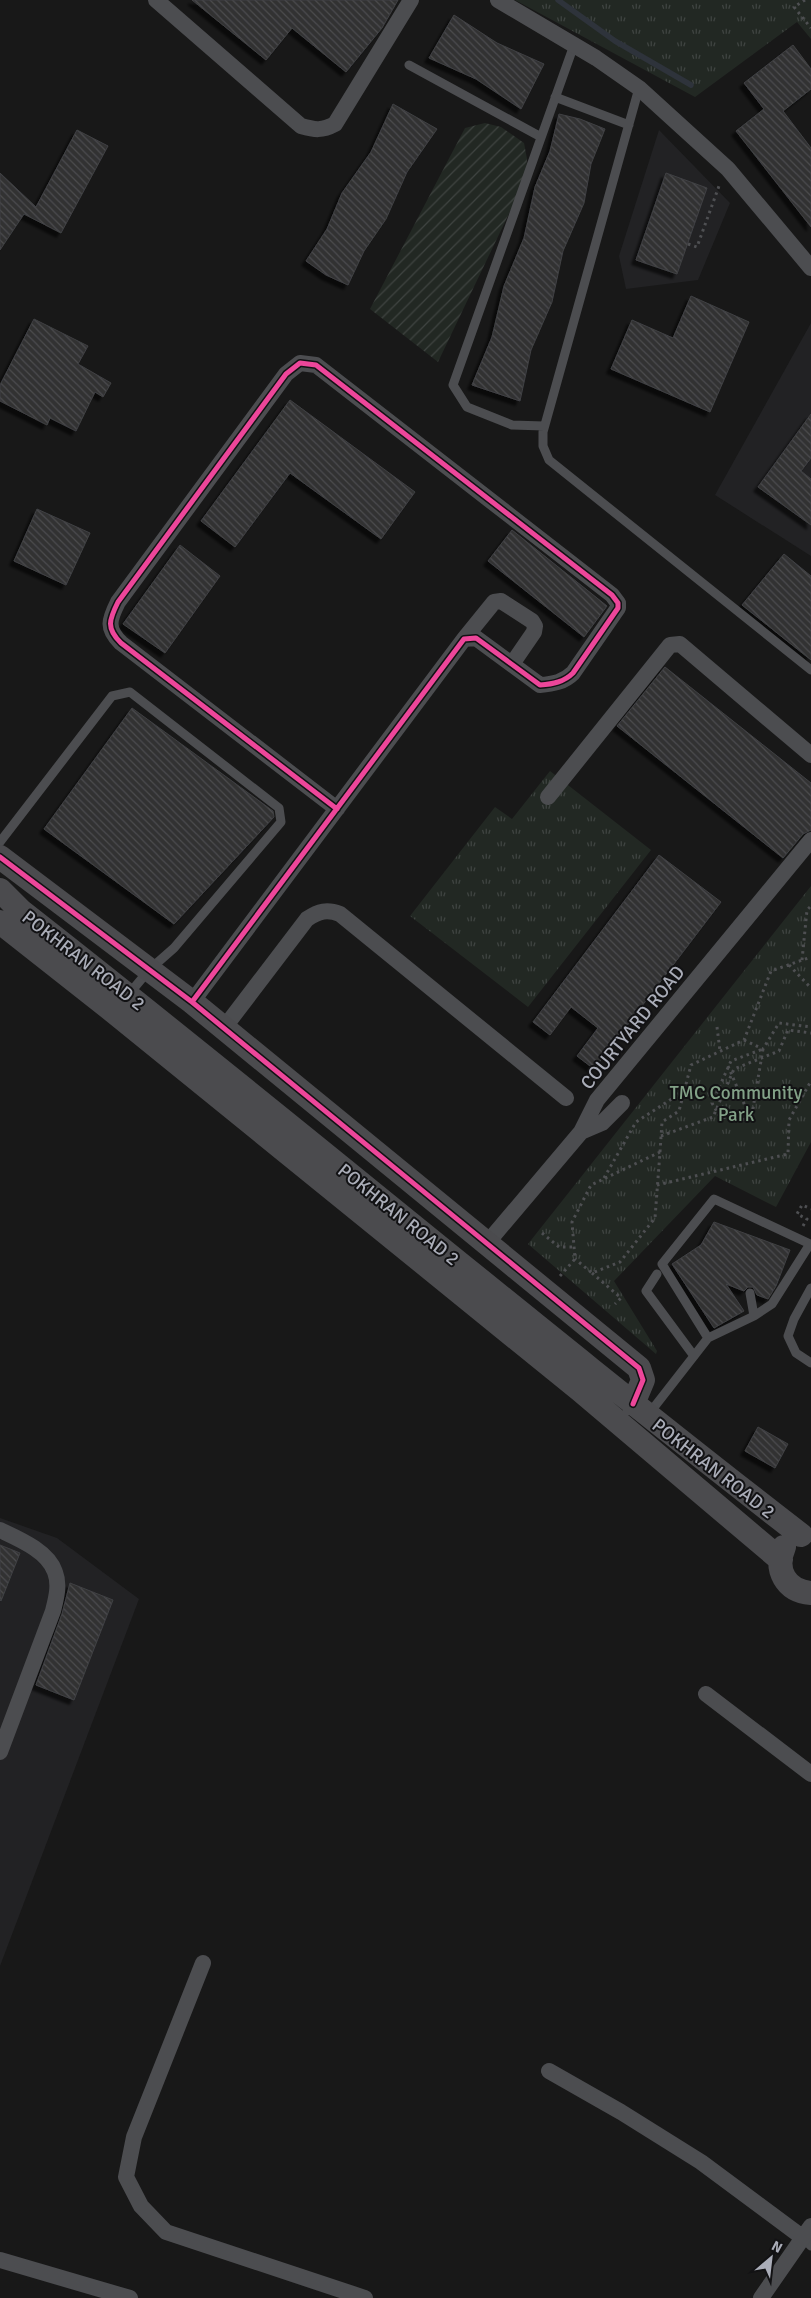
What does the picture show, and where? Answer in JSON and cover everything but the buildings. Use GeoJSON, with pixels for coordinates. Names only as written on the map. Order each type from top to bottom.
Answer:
{"type":"FeatureCollection","features":[{"type":"Feature","properties":{"kind":"main road"},"geometry":{"type":"LineString","coordinates":[[0,857],[192,1002],[488,1242],[639,1368],[643,1380],[640,1410]]}},
{"type":"Feature","properties":{"kind":"main road","name":"POKHRAN ROAD 2"},"geometry":{"type":"LineString","coordinates":[[0,890],[121,1003],[780,1560]]}},
{"type":"Feature","properties":{"kind":"main road","name":"POKHRAN ROAD 2"},"geometry":{"type":"LineString","coordinates":[[0,922],[121,1003],[640,1410],[806,1534]]}},
{"type":"Feature","properties":{"kind":"main road"},"geometry":{"type":"LineString","coordinates":[[806,1534],[786,1545],[780,1560],[780,1567],[784,1579],[792,1587],[803,1593],[811,1593]]}},
{"type":"Feature","properties":{"kind":"street"},"geometry":{"type":"LineString","coordinates":[[156,0],[302,126],[316,131],[335,124],[409,1]]}},
{"type":"Feature","properties":{"kind":"street"},"geometry":{"type":"LineString","coordinates":[[498,0],[574,45],[639,88],[695,141],[702,145],[811,268]]}},
{"type":"Feature","properties":{"kind":"street"},"geometry":{"type":"LineString","coordinates":[[725,172],[811,281]]}},
{"type":"Feature","properties":{"kind":"street"},"geometry":{"type":"LineString","coordinates":[[337,810],[122,644],[113,635],[110,625],[118,602],[286,374],[300,363],[316,365],[616,599],[618,608],[567,679],[540,685],[476,638],[464,640]]}},
{"type":"Feature","properties":{"kind":"street"},"geometry":{"type":"LineString","coordinates":[[192,1002],[494,602],[502,601],[535,626],[534,632],[512,664]]}},
{"type":"Feature","properties":{"kind":"street"},"geometry":{"type":"LineString","coordinates":[[548,797],[670,645],[680,644],[811,755]]}},
{"type":"Feature","properties":{"kind":"street","name":"COURTYARD ROAD"},"geometry":{"type":"LineString","coordinates":[[488,1242],[582,1132],[597,1100],[811,840]]}},
{"type":"Feature","properties":{"kind":"street"},"geometry":{"type":"LineString","coordinates":[[224,1028],[307,919],[317,913],[328,910],[340,914],[566,1098]]}},
{"type":"Feature","properties":{"kind":"street"},"geometry":{"type":"LineString","coordinates":[[582,1132],[602,1123],[622,1103]]}},
{"type":"Feature","properties":{"kind":"street"},"geometry":{"type":"LineString","coordinates":[[0,1530],[20,1539],[43,1556],[55,1572],[58,1591],[53,1611],[0,1752]]}},
{"type":"Feature","properties":{"kind":"street"},"geometry":{"type":"LineString","coordinates":[[706,1694],[811,1774]]}},
{"type":"Feature","properties":{"kind":"street"},"geometry":{"type":"LineString","coordinates":[[203,1963],[134,2137],[126,2177],[141,2206],[166,2232],[366,2298]]}},
{"type":"Feature","properties":{"kind":"street"},"geometry":{"type":"LineString","coordinates":[[550,2071],[621,2112],[701,2162],[808,2236],[761,2298]]}},
{"type":"Feature","properties":{"kind":"street"},"geometry":{"type":"LineString","coordinates":[[0,2260],[130,2298]]}},
{"type":"Feature","properties":{"kind":"lane"},"geometry":{"type":"LineString","coordinates":[[544,426],[512,425],[467,407],[452,385],[574,45]]}},
{"type":"Feature","properties":{"kind":"lane"},"geometry":{"type":"LineString","coordinates":[[409,65],[541,137]]}},
{"type":"Feature","properties":{"kind":"lane"},"geometry":{"type":"LineString","coordinates":[[639,88],[544,426],[543,446],[549,460],[811,670]]}},
{"type":"Feature","properties":{"kind":"lane"},"geometry":{"type":"LineString","coordinates":[[555,97],[629,125]]}},
{"type":"Feature","properties":{"kind":"lane"},"geometry":{"type":"LineString","coordinates":[[0,842],[112,696],[130,692],[279,808],[281,822],[174,948],[149,970],[121,1003]]}},
{"type":"Feature","properties":{"kind":"lane"},"geometry":{"type":"LineString","coordinates":[[640,1410],[694,1356],[708,1338],[754,1316],[772,1304],[810,1244],[714,1199],[662,1264],[708,1338]]}},
{"type":"Feature","properties":{"kind":"lane"},"geometry":{"type":"LineString","coordinates":[[657,1274],[646,1291],[694,1356]]}},
{"type":"Feature","properties":{"kind":"lane"},"geometry":{"type":"LineString","coordinates":[[811,1288],[794,1319],[788,1336],[796,1353],[811,1363]]}},
{"type":"Feature","properties":{"kind":"lane"},"geometry":{"type":"LineString","coordinates":[[750,1293],[754,1316]]}},
{"type":"Feature","properties":{"kind":"path"},"geometry":{"type":"LineString","coordinates":[[805,0],[794,7],[811,28]]}},
{"type":"Feature","properties":{"kind":"path"},"geometry":{"type":"LineString","coordinates":[[688,244],[697,247],[725,172]]}},
{"type":"Feature","properties":{"kind":"path"},"geometry":{"type":"LineString","coordinates":[[802,960],[807,910],[811,906]]}},
{"type":"Feature","properties":{"kind":"path"},"geometry":{"type":"LineString","coordinates":[[592,1273],[620,1262],[655,1218],[662,1122],[679,1111],[691,1065],[744,1040],[771,971],[811,957]]}},
{"type":"Feature","properties":{"kind":"path"},"geometry":{"type":"LineString","coordinates":[[789,965],[811,988]]}},
{"type":"Feature","properties":{"kind":"path"},"geometry":{"type":"LineString","coordinates":[[751,1120],[763,1050],[779,1023],[811,1027]]}},
{"type":"Feature","properties":{"kind":"path"},"geometry":{"type":"LineString","coordinates":[[717,1026],[720,1051]]}},
{"type":"Feature","properties":{"kind":"path"},"geometry":{"type":"LineString","coordinates":[[661,1136],[713,1117],[734,1068],[779,1051],[788,1030],[811,1032]]}},
{"type":"Feature","properties":{"kind":"path"},"geometry":{"type":"LineString","coordinates":[[744,1040],[763,1050]]}},
{"type":"Feature","properties":{"kind":"path"},"geometry":{"type":"LineString","coordinates":[[751,1120],[720,1117],[712,1103],[730,1061],[763,1050]]}},
{"type":"Feature","properties":{"kind":"path"},"geometry":{"type":"LineString","coordinates":[[728,1066],[751,1120]]}},
{"type":"Feature","properties":{"kind":"path"},"geometry":{"type":"LineString","coordinates":[[658,1185],[788,1154],[789,1120],[811,1081]]}},
{"type":"Feature","properties":{"kind":"path"},"geometry":{"type":"LineString","coordinates":[[604,1179],[636,1122],[684,1090]]}},
{"type":"Feature","properties":{"kind":"path"},"geometry":{"type":"LineString","coordinates":[[615,1304],[621,1298],[575,1259],[572,1222],[591,1185],[660,1152]]}},
{"type":"Feature","properties":{"kind":"path"},"geometry":{"type":"LineString","coordinates":[[807,1219],[797,1214],[802,1205],[811,1209]]}},
{"type":"Feature","properties":{"kind":"path"},"geometry":{"type":"LineString","coordinates":[[542,1233],[559,1247],[574,1246]]}},
{"type":"Feature","properties":{"kind":"path"},"geometry":{"type":"LineString","coordinates":[[546,1291],[575,1259]]}},
{"type":"Feature","properties":{"kind":"shaded area"},"geometry":{"type":"Polygon","coordinates":[[[659,130],[730,203],[698,280],[626,289],[619,256],[659,130]]]}},
{"type":"Feature","properties":{"kind":"shaded area"},"geometry":{"type":"Polygon","coordinates":[[[811,323],[811,556],[715,495],[811,323]]]}},
{"type":"Feature","properties":{"kind":"shaded area"},"geometry":{"type":"Polygon","coordinates":[[[0,1518],[57,1538],[139,1599],[0,1966],[0,1518]]]}},
{"type":"Feature","properties":{"kind":"green space"},"geometry":{"type":"Polygon","coordinates":[[[515,0],[811,0],[811,39],[797,22],[695,97],[515,0]]]}},
{"type":"Feature","properties":{"kind":"green space"},"geometry":{"type":"Polygon","coordinates":[[[485,123],[501,127],[524,143],[527,159],[526,178],[438,362],[370,309],[465,128],[485,123]]]}},
{"type":"Feature","properties":{"kind":"green space"},"geometry":{"type":"Polygon","coordinates":[[[550,771],[651,850],[528,1007],[410,916],[495,807],[512,819],[550,771]]]}},
{"type":"Feature","properties":{"kind":"green space","name":"TMC Community Park"},"geometry":{"type":"Polygon","coordinates":[[[811,886],[811,1142],[776,1207],[715,1176],[614,1281],[657,1351],[656,1354],[528,1244],[811,886]]]}},
{"type":"Feature","properties":{"kind":"waterway"},"geometry":{"type":"LineString","coordinates":[[558,0],[615,41],[691,85]]}},
{"type":"Feature","properties":{"kind":"cycle path"},"geometry":{"type":"LineString","coordinates":[[192,1002],[464,639],[476,638],[540,685],[554,683],[566,679],[573,673],[618,608],[618,603],[612,595],[316,365],[300,363],[286,374],[118,602],[110,624],[113,633],[121,643],[337,809]]}},
{"type":"Feature","properties":{"kind":"cycle path"},"geometry":{"type":"LineString","coordinates":[[0,857],[192,1002],[639,1368],[643,1380],[633,1404]]}}]}
